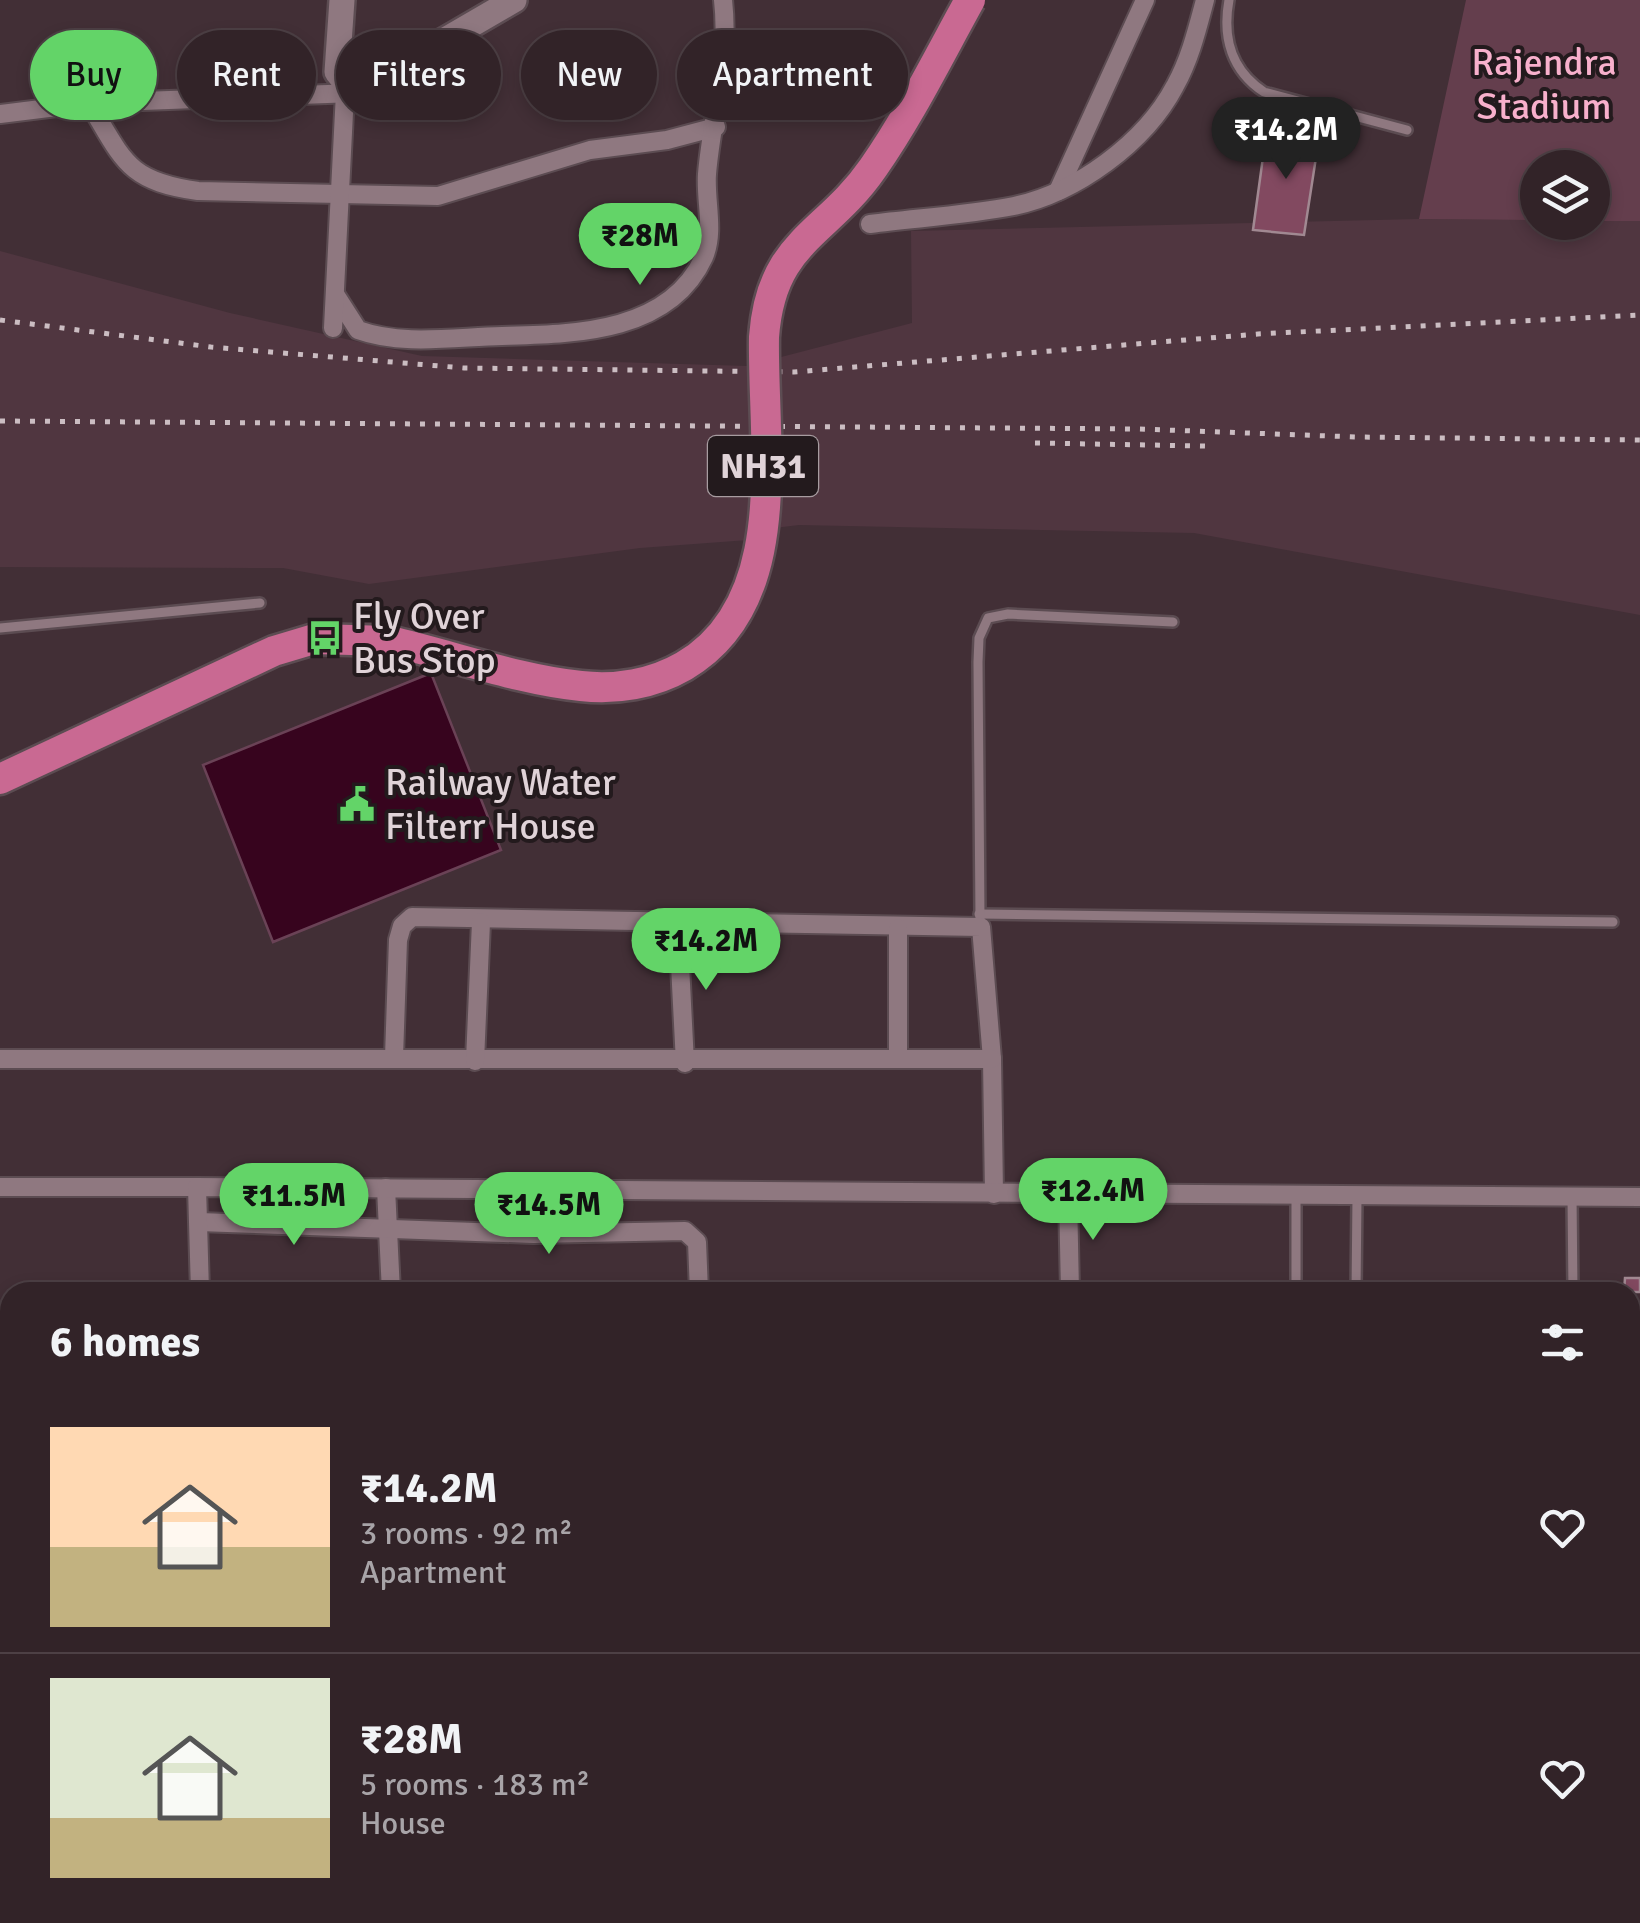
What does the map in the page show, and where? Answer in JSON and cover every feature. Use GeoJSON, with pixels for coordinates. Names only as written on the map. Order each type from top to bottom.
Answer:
{"type":"FeatureCollection","features":[{"type":"Feature","properties":{"kind":"highway","name":"NH31"},"geometry":{"type":"LineString","coordinates":[[0,779],[274,651],[314,638],[389,640],[542,679],[611,688],[674,671],[722,634],[746,600],[757,570],[763,534],[764,337],[766,308],[777,276],[790,254],[872,171],[970,0]]}},
{"type":"Feature","properties":{"kind":"street"},"geometry":{"type":"LineString","coordinates":[[340,30],[342,0]]}},
{"type":"Feature","properties":{"kind":"street"},"geometry":{"type":"LineString","coordinates":[[461,30],[514,0]]}},
{"type":"Feature","properties":{"kind":"street"},"geometry":{"type":"LineString","coordinates":[[335,294],[348,320],[376,336],[578,334],[613,328],[665,301],[692,276],[705,256],[706,176],[726,55],[723,0]]}},
{"type":"Feature","properties":{"kind":"street"},"geometry":{"type":"LineString","coordinates":[[1058,192],[1145,0]]}},
{"type":"Feature","properties":{"kind":"street"},"geometry":{"type":"LineString","coordinates":[[870,224],[1015,206],[1058,192],[1099,168],[1173,90],[1192,49],[1205,0]]}},
{"type":"Feature","properties":{"kind":"street"},"geometry":{"type":"LineString","coordinates":[[157,100],[336,94]]}},
{"type":"Feature","properties":{"kind":"street"},"geometry":{"type":"LineString","coordinates":[[0,114],[30,110]]}},
{"type":"Feature","properties":{"kind":"street"},"geometry":{"type":"LineString","coordinates":[[100,120],[135,174],[151,182],[198,191],[438,196],[590,150],[667,140],[716,126]]}},
{"type":"Feature","properties":{"kind":"street"},"geometry":{"type":"LineString","coordinates":[[333,328],[338,194],[347,120]]}},
{"type":"Feature","properties":{"kind":"street"},"geometry":{"type":"LineString","coordinates":[[394,1057],[402,926],[412,917],[481,922],[898,928],[980,920],[992,1059],[994,1194]]}},
{"type":"Feature","properties":{"kind":"street"},"geometry":{"type":"LineString","coordinates":[[475,1061],[481,922]]}},
{"type":"Feature","properties":{"kind":"street"},"geometry":{"type":"LineString","coordinates":[[678,925],[686,1062]]}},
{"type":"Feature","properties":{"kind":"street"},"geometry":{"type":"LineString","coordinates":[[898,928],[898,1058]]}},
{"type":"Feature","properties":{"kind":"street"},"geometry":{"type":"LineString","coordinates":[[0,1059],[992,1059]]}},
{"type":"Feature","properties":{"kind":"street"},"geometry":{"type":"LineString","coordinates":[[0,1187],[1640,1198]]}},
{"type":"Feature","properties":{"kind":"street"},"geometry":{"type":"LineString","coordinates":[[197,1187],[200,1282]]}},
{"type":"Feature","properties":{"kind":"street"},"geometry":{"type":"LineString","coordinates":[[386,1188],[391,1282]]}},
{"type":"Feature","properties":{"kind":"street"},"geometry":{"type":"LineString","coordinates":[[1068,1195],[1070,1282]]}},
{"type":"Feature","properties":{"kind":"street"},"geometry":{"type":"LineString","coordinates":[[199,1222],[534,1234],[685,1231],[697,1242],[699,1282]]}},
{"type":"Feature","properties":{"kind":"lane"},"geometry":{"type":"LineString","coordinates":[[1229,0],[1226,32],[1234,60],[1246,80],[1264,92],[1407,130]]}},
{"type":"Feature","properties":{"kind":"lane"},"geometry":{"type":"LineString","coordinates":[[0,628],[260,603]]}},
{"type":"Feature","properties":{"kind":"lane"},"geometry":{"type":"LineString","coordinates":[[1173,622],[1008,614],[988,618],[979,638],[978,662],[980,920],[1614,922]]}},
{"type":"Feature","properties":{"kind":"lane"},"geometry":{"type":"LineString","coordinates":[[1572,1196],[1573,1282]]}},
{"type":"Feature","properties":{"kind":"lane"},"geometry":{"type":"LineString","coordinates":[[1296,1197],[1296,1282]]}},
{"type":"Feature","properties":{"kind":"lane"},"geometry":{"type":"LineString","coordinates":[[1356,1282],[1357,1197]]}},
{"type":"Feature","properties":{"kind":"shaded area"},"geometry":{"type":"Polygon","coordinates":[[[1520,220],[1520,240],[1610,240],[1610,221],[1640,221],[1640,615],[1194,533],[799,525],[749,531],[748,540],[640,548],[369,584],[283,568],[0,567],[0,251],[230,313],[422,356],[747,366],[912,323],[911,231],[1520,220]]]}},
{"type":"Feature","properties":{"kind":"shaded area"},"geometry":{"type":"Polygon","coordinates":[[[431,673],[501,850],[273,942],[203,765],[431,673]]]}},
{"type":"Feature","properties":{"kind":"green space","name":"Rajendra Stadium"},"geometry":{"type":"Polygon","coordinates":[[[1466,0],[1640,0],[1640,221],[1610,221],[1610,150],[1520,150],[1520,220],[1419,219],[1466,0]]]}},
{"type":"Feature","properties":{"kind":"building"},"geometry":{"type":"Polygon","coordinates":[[[1267,128],[1319,138],[1304,235],[1253,230],[1267,128]]]}},
{"type":"Feature","properties":{"kind":"railway"},"geometry":{"type":"LineString","coordinates":[[0,320],[211,347],[464,368],[794,372],[1258,334],[1640,315]]}},
{"type":"Feature","properties":{"kind":"railway"},"geometry":{"type":"LineString","coordinates":[[0,421],[1139,429],[1357,437],[1640,440]]}},
{"type":"Feature","properties":{"kind":"railway"},"geometry":{"type":"LineString","coordinates":[[1035,443],[1205,446]]}},
{"type":"Feature","properties":{"kind":"place","name":"Fly Over Bus Stop"},"geometry":{"type":"Point","coordinates":[325,638]}},
{"type":"Feature","properties":{"kind":"place","name":"Railway Water Filterr House"},"geometry":{"type":"Point","coordinates":[357,804]}}]}
